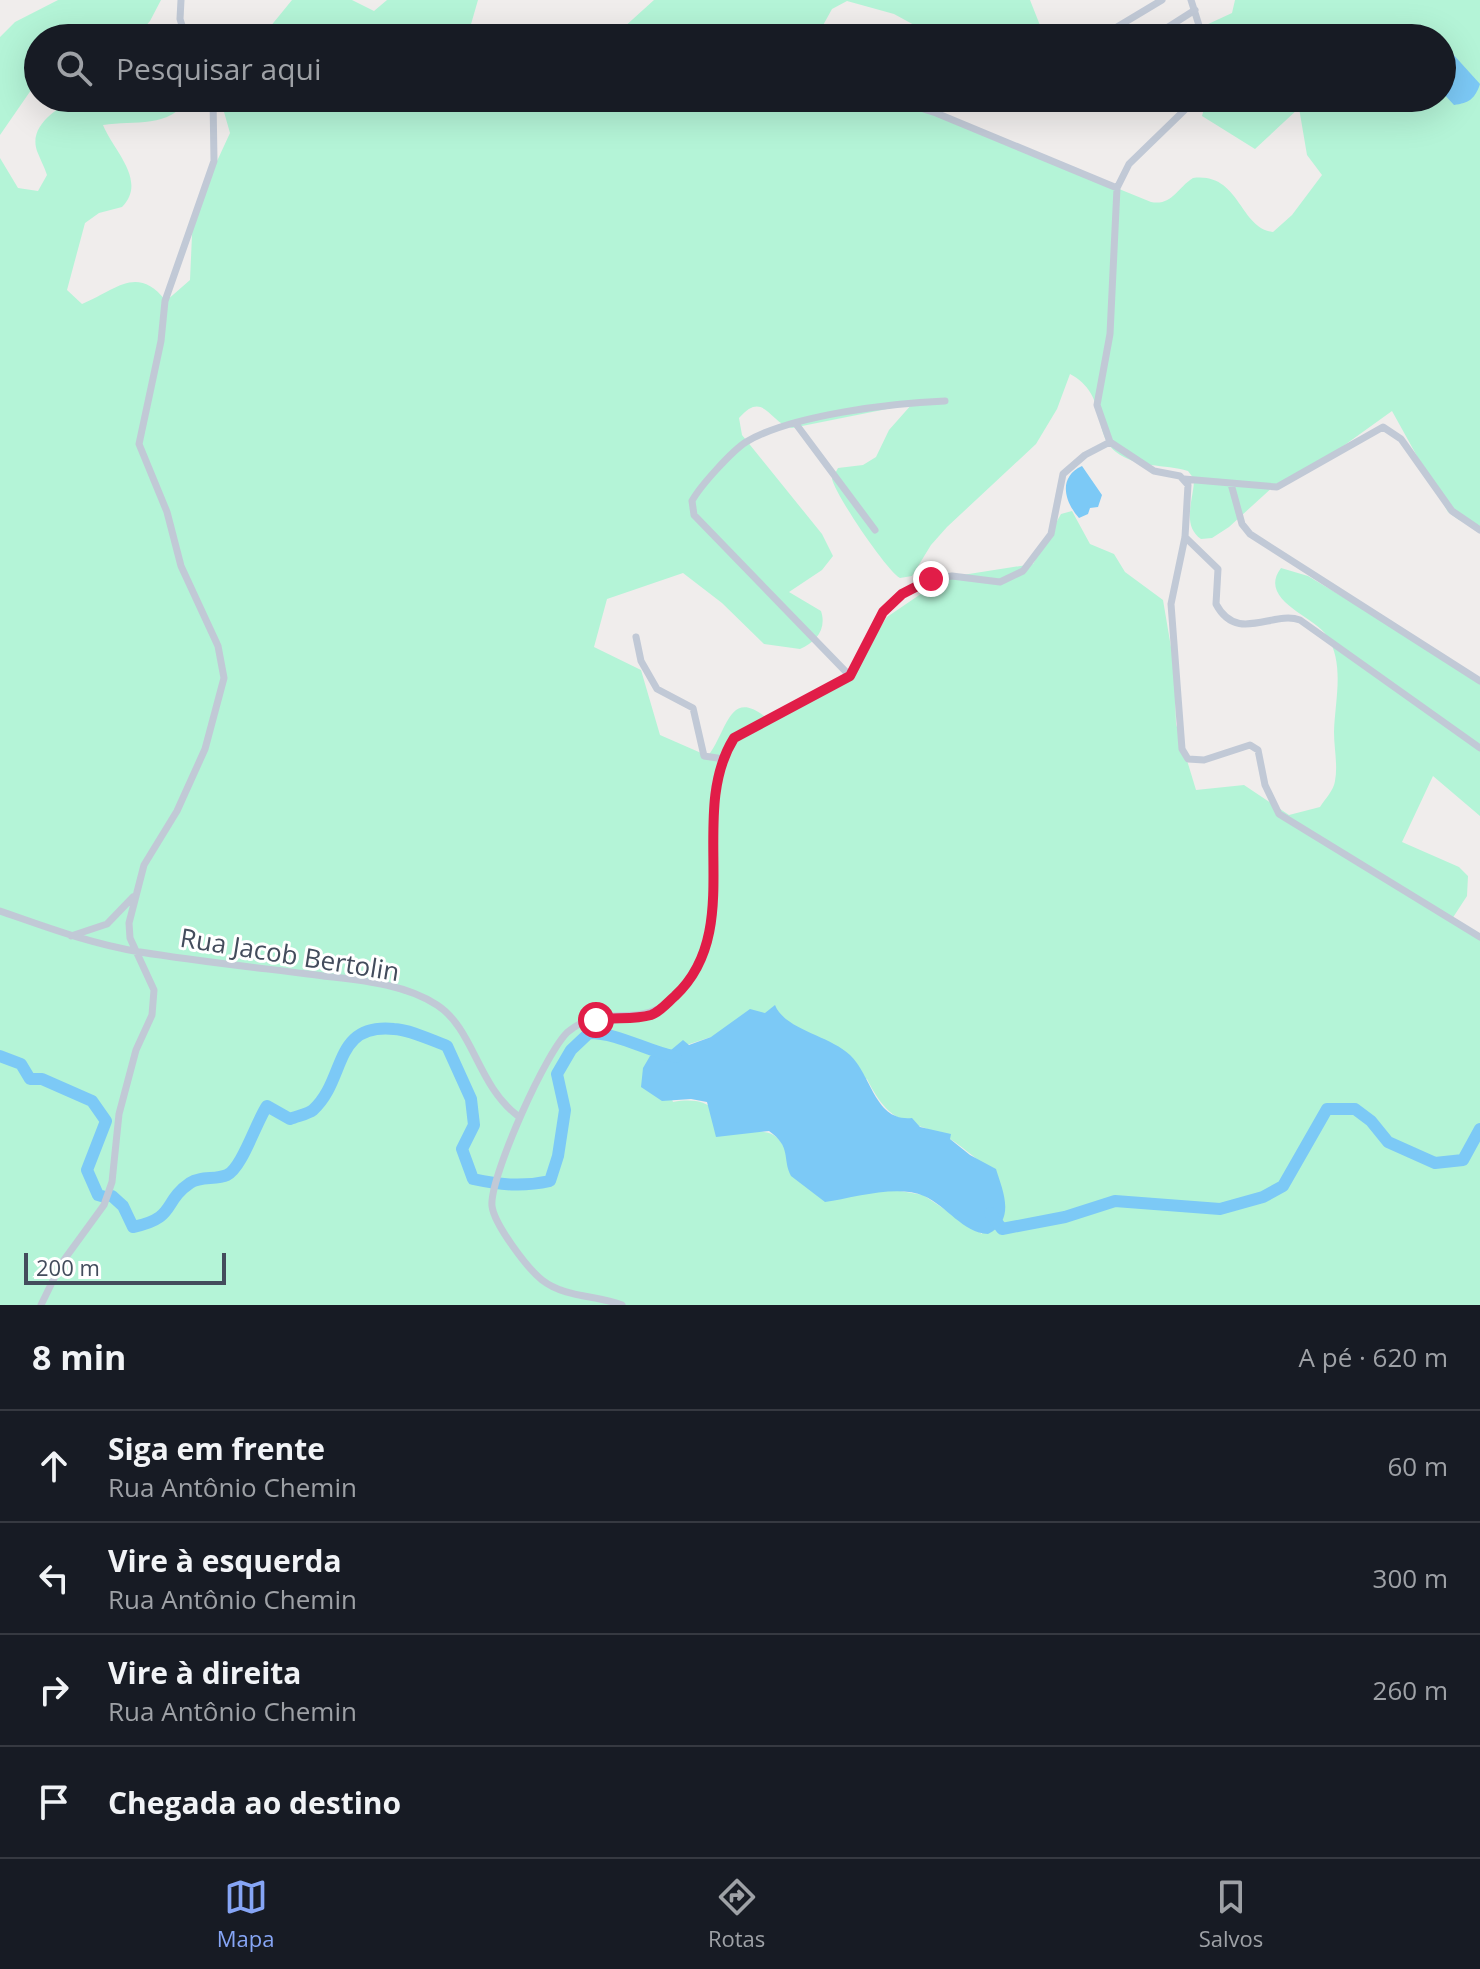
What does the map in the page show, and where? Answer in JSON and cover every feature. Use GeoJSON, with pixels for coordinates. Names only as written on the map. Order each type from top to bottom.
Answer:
{"type":"FeatureCollection","features":[{"type":"Feature","properties":{"kind":"street"},"geometry":{"type":"LineString","coordinates":[[181,0],[182,24]]}},
{"type":"Feature","properties":{"kind":"street"},"geometry":{"type":"LineString","coordinates":[[1122,24],[1162,0]]}},
{"type":"Feature","properties":{"kind":"street"},"geometry":{"type":"LineString","coordinates":[[1191,0],[1199,24]]}},
{"type":"Feature","properties":{"kind":"street"},"geometry":{"type":"LineString","coordinates":[[1173,24],[1195,10]]}},
{"type":"Feature","properties":{"kind":"street"},"geometry":{"type":"LineString","coordinates":[[41,1305],[61,1264],[104,1205],[112,1182],[119,1114],[136,1050],[152,1015],[154,990],[130,938],[129,923],[144,865],[177,811],[205,749],[224,678],[218,646],[181,566],[167,512],[139,444],[161,341],[165,301],[214,161],[213,112]]}},
{"type":"Feature","properties":{"kind":"street"},"geometry":{"type":"LineString","coordinates":[[933,112],[1117,188]]}},
{"type":"Feature","properties":{"kind":"street"},"geometry":{"type":"LineString","coordinates":[[1183,112],[1129,164],[1117,188],[1110,334],[1097,405],[1110,442],[1154,471],[1184,479],[1266,488],[1287,484],[1378,428],[1389,428],[1401,439],[1452,511],[1480,530]]}},
{"type":"Feature","properties":{"kind":"street"},"geometry":{"type":"LineString","coordinates":[[850,676],[691,510],[696,493],[745,443],[796,424],[841,414],[945,401]]}},
{"type":"Feature","properties":{"kind":"street"},"geometry":{"type":"LineString","coordinates":[[796,424],[875,530]]}},
{"type":"Feature","properties":{"kind":"street"},"geometry":{"type":"LineString","coordinates":[[622,1305],[575,1295],[542,1281],[498,1225],[492,1208],[494,1187],[518,1116],[561,1038],[572,1028],[622,1016],[638,1018],[655,1014],[681,990],[694,971],[705,949],[712,923],[712,846],[724,759],[734,738],[850,676],[883,612],[902,594],[931,579],[952,576],[1000,582],[1023,571],[1051,534],[1063,474],[1085,455],[1110,442]]}},
{"type":"Feature","properties":{"kind":"street"},"geometry":{"type":"LineString","coordinates":[[1184,479],[1188,485],[1185,537],[1171,604],[1180,698],[1179,728],[1182,749],[1188,759],[1204,760],[1250,745],[1258,750],[1265,785],[1279,814],[1480,937]]}},
{"type":"Feature","properties":{"kind":"street"},"geometry":{"type":"LineString","coordinates":[[1231,484],[1242,524],[1250,534],[1480,681]]}},
{"type":"Feature","properties":{"kind":"street"},"geometry":{"type":"LineString","coordinates":[[1185,537],[1218,569],[1216,604],[1225,615],[1247,626],[1288,618],[1300,620],[1480,748]]}},
{"type":"Feature","properties":{"kind":"street"},"geometry":{"type":"LineString","coordinates":[[636,637],[641,661],[657,689],[693,708],[704,756],[724,759]]}},
{"type":"Feature","properties":{"kind":"street"},"geometry":{"type":"LineString","coordinates":[[70,936],[107,924],[137,892]]}},
{"type":"Feature","properties":{"kind":"street","name":"Rua Jacob Bertolin"},"geometry":{"type":"LineString","coordinates":[[0,911],[70,936],[137,951],[392,986],[437,1005],[457,1023],[487,1084],[504,1105],[518,1116]]}},
{"type":"Feature","properties":{"kind":"green space"},"geometry":{"type":"Polygon","coordinates":[[[58,0],[161,0],[147,24],[24,24],[24,100],[0,135],[0,37],[15,22],[58,0]]]}},
{"type":"Feature","properties":{"kind":"green space"},"geometry":{"type":"Polygon","coordinates":[[[292,0],[352,0],[374,11],[387,0],[478,0],[471,24],[272,24],[292,0]]]}},
{"type":"Feature","properties":{"kind":"green space"},"geometry":{"type":"Polygon","coordinates":[[[654,0],[1030,0],[1039,24],[912,24],[894,14],[847,1],[832,9],[824,24],[627,24],[654,0]]]}},
{"type":"Feature","properties":{"kind":"green space"},"geometry":{"type":"Polygon","coordinates":[[[1235,0],[1480,0],[1480,526],[1459,520],[1448,512],[1392,411],[1321,462],[1276,484],[1229,527],[1212,538],[1201,539],[1191,527],[1194,479],[1188,471],[1132,461],[1116,452],[1108,444],[1090,392],[1070,374],[1057,409],[1036,444],[947,527],[931,545],[912,576],[900,578],[884,562],[863,532],[842,501],[832,479],[838,468],[863,465],[876,457],[889,430],[912,404],[792,428],[761,407],[755,407],[739,418],[742,435],[822,534],[833,556],[822,570],[789,592],[821,611],[819,634],[800,649],[764,644],[722,603],[683,573],[607,599],[594,647],[641,670],[660,735],[708,756],[737,709],[745,707],[756,710],[769,720],[843,683],[887,617],[934,585],[956,576],[1033,564],[1061,514],[1072,511],[1090,544],[1114,554],[1125,572],[1163,600],[1174,665],[1176,724],[1196,790],[1244,785],[1289,815],[1320,807],[1334,784],[1336,658],[1327,636],[1290,606],[1276,589],[1281,568],[1308,576],[1480,679],[1480,816],[1433,776],[1402,842],[1459,867],[1468,876],[1467,896],[1452,919],[1480,938],[1480,1305],[0,1305],[0,158],[18,188],[38,191],[47,175],[35,142],[41,125],[54,112],[176,112],[151,121],[103,125],[126,166],[131,187],[122,207],[99,213],[85,223],[67,290],[82,304],[116,287],[136,282],[155,290],[166,301],[190,280],[193,213],[230,133],[224,112],[930,112],[1151,202],[1169,199],[1193,178],[1209,178],[1230,191],[1253,221],[1273,232],[1292,215],[1322,175],[1307,155],[1300,112],[1456,112],[1456,24],[1208,24],[1232,13],[1235,0]],[[711,1037],[656,1055],[673,1102],[703,1103],[740,1134],[762,1132],[777,1137],[793,1172],[923,1195],[982,1234],[985,1165],[950,1139],[893,1114],[867,1079],[711,1037]]]}},
{"type":"Feature","properties":{"kind":"green space"},"geometry":{"type":"Polygon","coordinates":[[[1203,112],[1295,112],[1255,149],[1202,116],[1203,112]]]}},
{"type":"Feature","properties":{"kind":"water"},"geometry":{"type":"Polygon","coordinates":[[[1456,57],[1480,84],[1474,97],[1456,105],[1456,57]]]}},
{"type":"Feature","properties":{"kind":"water"},"geometry":{"type":"Polygon","coordinates":[[[1082,466],[1102,495],[1098,507],[1090,508],[1088,514],[1079,518],[1066,490],[1069,476],[1082,466]]]}},
{"type":"Feature","properties":{"kind":"water"},"geometry":{"type":"Polygon","coordinates":[[[775,1005],[788,1021],[850,1055],[875,1096],[890,1113],[912,1118],[920,1127],[951,1134],[950,1139],[970,1155],[996,1169],[1005,1204],[1005,1213],[997,1228],[988,1234],[971,1229],[932,1200],[901,1191],[825,1202],[791,1176],[784,1148],[769,1131],[716,1137],[707,1102],[691,1099],[662,1101],[641,1087],[643,1068],[650,1056],[660,1053],[663,1048],[671,1050],[683,1040],[689,1045],[711,1037],[750,1009],[765,1013],[775,1005]]]}},
{"type":"Feature","properties":{"kind":"waterway"},"geometry":{"type":"LineString","coordinates":[[112,1196],[123,1206],[133,1227],[157,1219],[190,1183],[227,1175],[238,1164],[267,1106],[290,1119],[313,1110],[324,1097],[350,1044],[374,1029],[407,1031],[447,1046],[471,1099],[474,1125],[462,1149],[473,1179],[503,1184],[550,1181],[558,1156],[565,1110],[557,1074],[571,1050],[589,1033],[611,1036],[676,1057]]}},
{"type":"Feature","properties":{"kind":"waterway"},"geometry":{"type":"LineString","coordinates":[[0,1056],[21,1064],[30,1079],[42,1079],[92,1101],[106,1121],[87,1170],[98,1195],[105,1197]]}},
{"type":"Feature","properties":{"kind":"waterway"},"geometry":{"type":"LineString","coordinates":[[990,1213],[1002,1229],[1065,1217],[1115,1201],[1220,1209],[1263,1197],[1283,1186],[1327,1109],[1355,1109],[1371,1121],[1388,1142],[1435,1163],[1463,1160],[1480,1129]]}},
{"type":"Feature","properties":{"kind":"route"},"geometry":{"type":"LineString","coordinates":[[596,1020],[655,1014],[681,990],[705,949],[712,923],[712,846],[717,795],[726,751],[734,738],[850,676],[883,612],[902,594],[931,579]]}}]}
